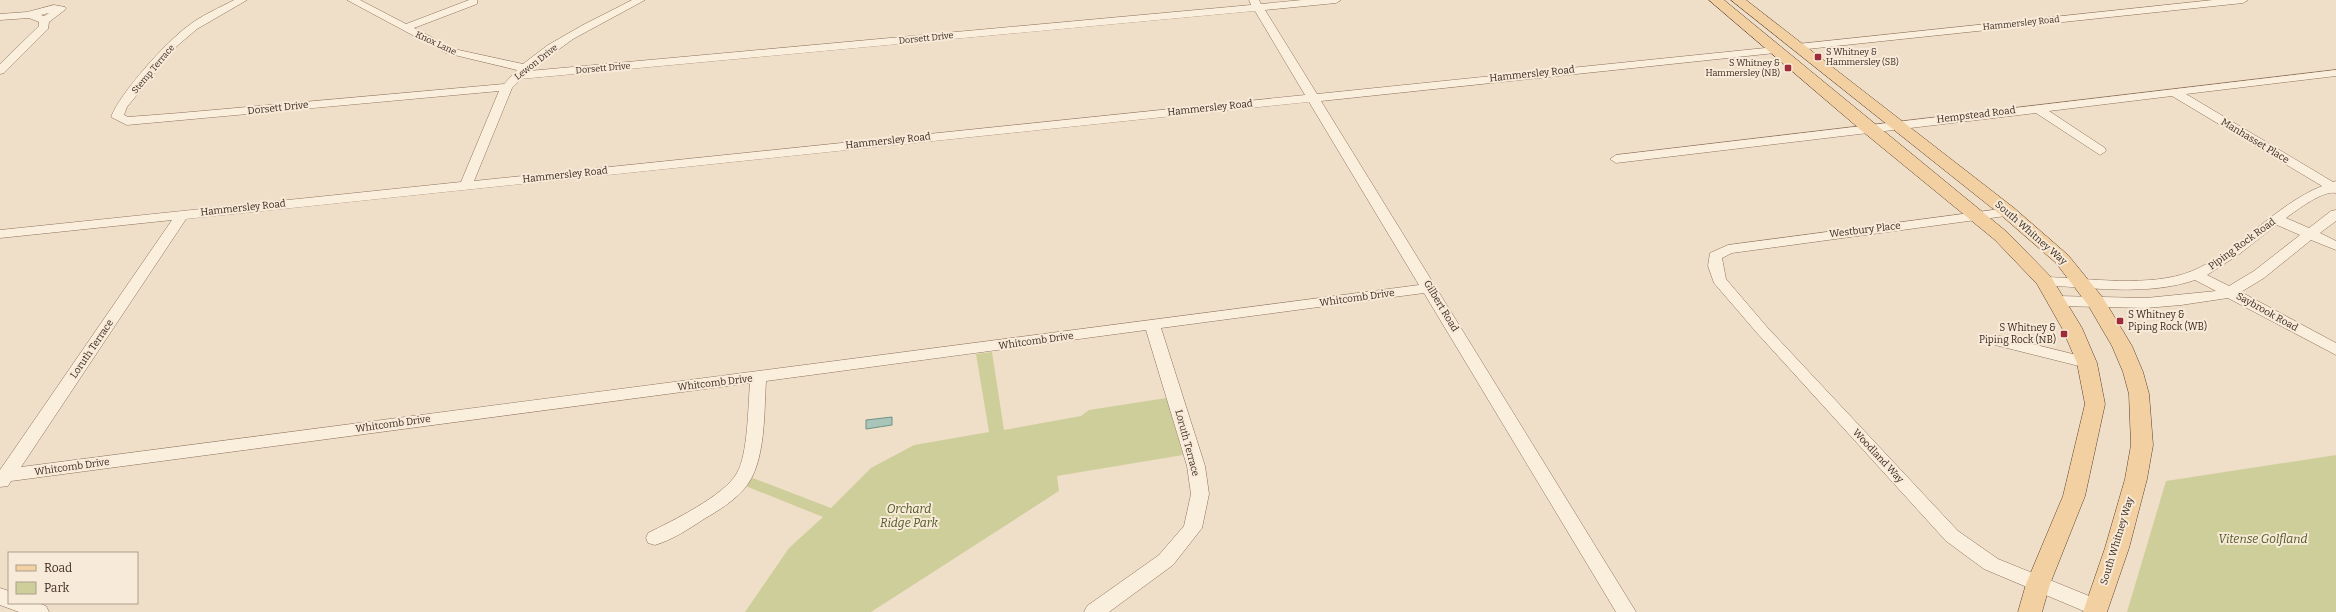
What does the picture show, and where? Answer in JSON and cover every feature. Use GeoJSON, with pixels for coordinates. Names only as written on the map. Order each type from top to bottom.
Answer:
{"type":"FeatureCollection","features":[{"type":"Feature","properties":{"kind":"main road"},"geometry":{"type":"LineString","coordinates":[[1716,0],[1868,128],[1978,215],[2002,236],[2044,281],[2057,301],[2087,363],[2095,404],[2074,496],[2038,584],[2030,612]]}},
{"type":"Feature","properties":{"kind":"main road"},"geometry":{"type":"LineString","coordinates":[[1722,0],[1780,42],[1798,47]]}},
{"type":"Feature","properties":{"kind":"main road","name":"South Whitney Way"},"geometry":{"type":"LineString","coordinates":[[1738,0],[2008,212],[2062,259],[2082,282],[2096,302],[2122,346],[2133,372],[2139,394],[2142,445],[2117,548],[2096,610]]}},
{"type":"Feature","properties":{"kind":"street","name":"Stemp Terrace"},"geometry":{"type":"LineString","coordinates":[[122,119],[117,117],[121,106],[173,44],[193,27],[242,0]]}},
{"type":"Feature","properties":{"kind":"street","name":"Knox Lane"},"geometry":{"type":"LineString","coordinates":[[352,0],[450,51],[487,61],[526,68]]}},
{"type":"Feature","properties":{"kind":"street","name":"Lewon Drive"},"geometry":{"type":"LineString","coordinates":[[466,185],[507,87],[516,76],[560,42],[640,0]]}},
{"type":"Feature","properties":{"kind":"street","name":"Dorsett Drive"},"geometry":{"type":"LineString","coordinates":[[516,76],[1256,4],[1336,0]]}},
{"type":"Feature","properties":{"kind":"street","name":"Hammersley Road"},"geometry":{"type":"LineString","coordinates":[[1798,47],[2243,0]]}},
{"type":"Feature","properties":{"kind":"street"},"geometry":{"type":"LineString","coordinates":[[405,28],[473,2]]}},
{"type":"Feature","properties":{"kind":"street","name":"Gilbert Road"},"geometry":{"type":"LineString","coordinates":[[1256,4],[1626,612]]}},
{"type":"Feature","properties":{"kind":"street"},"geometry":{"type":"LineString","coordinates":[[0,17],[26,15],[54,8],[61,9],[41,19],[26,15]]}},
{"type":"Feature","properties":{"kind":"street"},"geometry":{"type":"LineString","coordinates":[[0,71],[44,27],[41,19]]}},
{"type":"Feature","properties":{"kind":"street","name":"Hammersley Road"},"geometry":{"type":"LineString","coordinates":[[0,234],[1776,50]]}},
{"type":"Feature","properties":{"kind":"street","name":"Hempstead Road"},"geometry":{"type":"LineString","coordinates":[[1616,159],[1897,124],[2336,73]]}},
{"type":"Feature","properties":{"kind":"street","name":"Dorsett Drive"},"geometry":{"type":"LineString","coordinates":[[122,119],[127,121],[180,117],[507,87]]}},
{"type":"Feature","properties":{"kind":"street","name":"Manhasset Place"},"geometry":{"type":"LineString","coordinates":[[2174,92],[2334,187]]}},
{"type":"Feature","properties":{"kind":"street"},"geometry":{"type":"LineString","coordinates":[[2037,108],[2100,151]]}},
{"type":"Feature","properties":{"kind":"street","name":"Piping Rock Road"},"geometry":{"type":"LineString","coordinates":[[2044,281],[2141,283],[2173,281],[2197,275],[2231,254],[2312,193],[2334,187]]}},
{"type":"Feature","properties":{"kind":"street","name":"Westbury Place"},"geometry":{"type":"LineString","coordinates":[[1723,251],[1758,244],[2008,212]]}},
{"type":"Feature","properties":{"kind":"street"},"geometry":{"type":"LineString","coordinates":[[2057,301],[2153,304],[2192,300],[2230,292],[2254,278],[2308,234],[2336,214]]}},
{"type":"Feature","properties":{"kind":"street","name":"Loruth Terrace"},"geometry":{"type":"LineString","coordinates":[[2,478],[182,215]]}},
{"type":"Feature","properties":{"kind":"street"},"geometry":{"type":"LineString","coordinates":[[2276,219],[2336,246]]}},
{"type":"Feature","properties":{"kind":"street","name":"Woodland Way"},"geometry":{"type":"LineString","coordinates":[[1723,251],[1715,256],[1714,266],[1719,280],[1762,330],[1952,536],[1991,564],[2096,610]]}},
{"type":"Feature","properties":{"kind":"street","name":"Saybrook Road"},"geometry":{"type":"LineString","coordinates":[[2197,275],[2336,350]]}},
{"type":"Feature","properties":{"kind":"street","name":"Whitcomb Drive"},"geometry":{"type":"LineString","coordinates":[[2,478],[1429,288]]}},
{"type":"Feature","properties":{"kind":"street","name":"Loruth Terrace"},"geometry":{"type":"LineString","coordinates":[[1094,612],[1166,560],[1193,528],[1200,494],[1196,466],[1152,325]]}},
{"type":"Feature","properties":{"kind":"street"},"geometry":{"type":"LineString","coordinates":[[2000,341],[2087,363]]}},
{"type":"Feature","properties":{"kind":"street"},"geometry":{"type":"LineString","coordinates":[[654,538],[697,516],[735,486],[745,475],[750,455],[758,378]]}},
{"type":"Feature","properties":{"kind":"street"},"geometry":{"type":"LineString","coordinates":[[19,604],[39,612]]}},
{"type":"Feature","properties":{"kind":"green space","name":"Orchard Ridge Park"},"geometry":{"type":"Polygon","coordinates":[[[992,352],[1004,430],[1081,416],[1089,410],[1166,398],[1183,455],[1057,476],[1059,491],[871,612],[745,612],[789,548],[823,517],[738,483],[745,475],[831,508],[871,468],[914,445],[989,432],[976,354],[992,352]]]}},
{"type":"Feature","properties":{"kind":"green space","name":"Vitense Golfland"},"geometry":{"type":"Polygon","coordinates":[[[2336,455],[2336,612],[2127,612],[2166,481],[2336,455]]]}},
{"type":"Feature","properties":{"kind":"shaded area"},"geometry":{"type":"Polygon","coordinates":[[[892,417],[892,425],[866,429],[866,420],[892,417]]]}},
{"type":"Feature","properties":{"kind":"place","name":"S Whitney & Hammersley (SB)"},"geometry":{"type":"Point","coordinates":[1818,57]}},
{"type":"Feature","properties":{"kind":"place","name":"S Whitney & Hammersley (NB)"},"geometry":{"type":"Point","coordinates":[1788,68]}},
{"type":"Feature","properties":{"kind":"place","name":"S Whitney & Piping Rock (WB)"},"geometry":{"type":"Point","coordinates":[2120,321]}},
{"type":"Feature","properties":{"kind":"place","name":"S Whitney & Piping Rock (NB)"},"geometry":{"type":"Point","coordinates":[2064,334]}}]}
